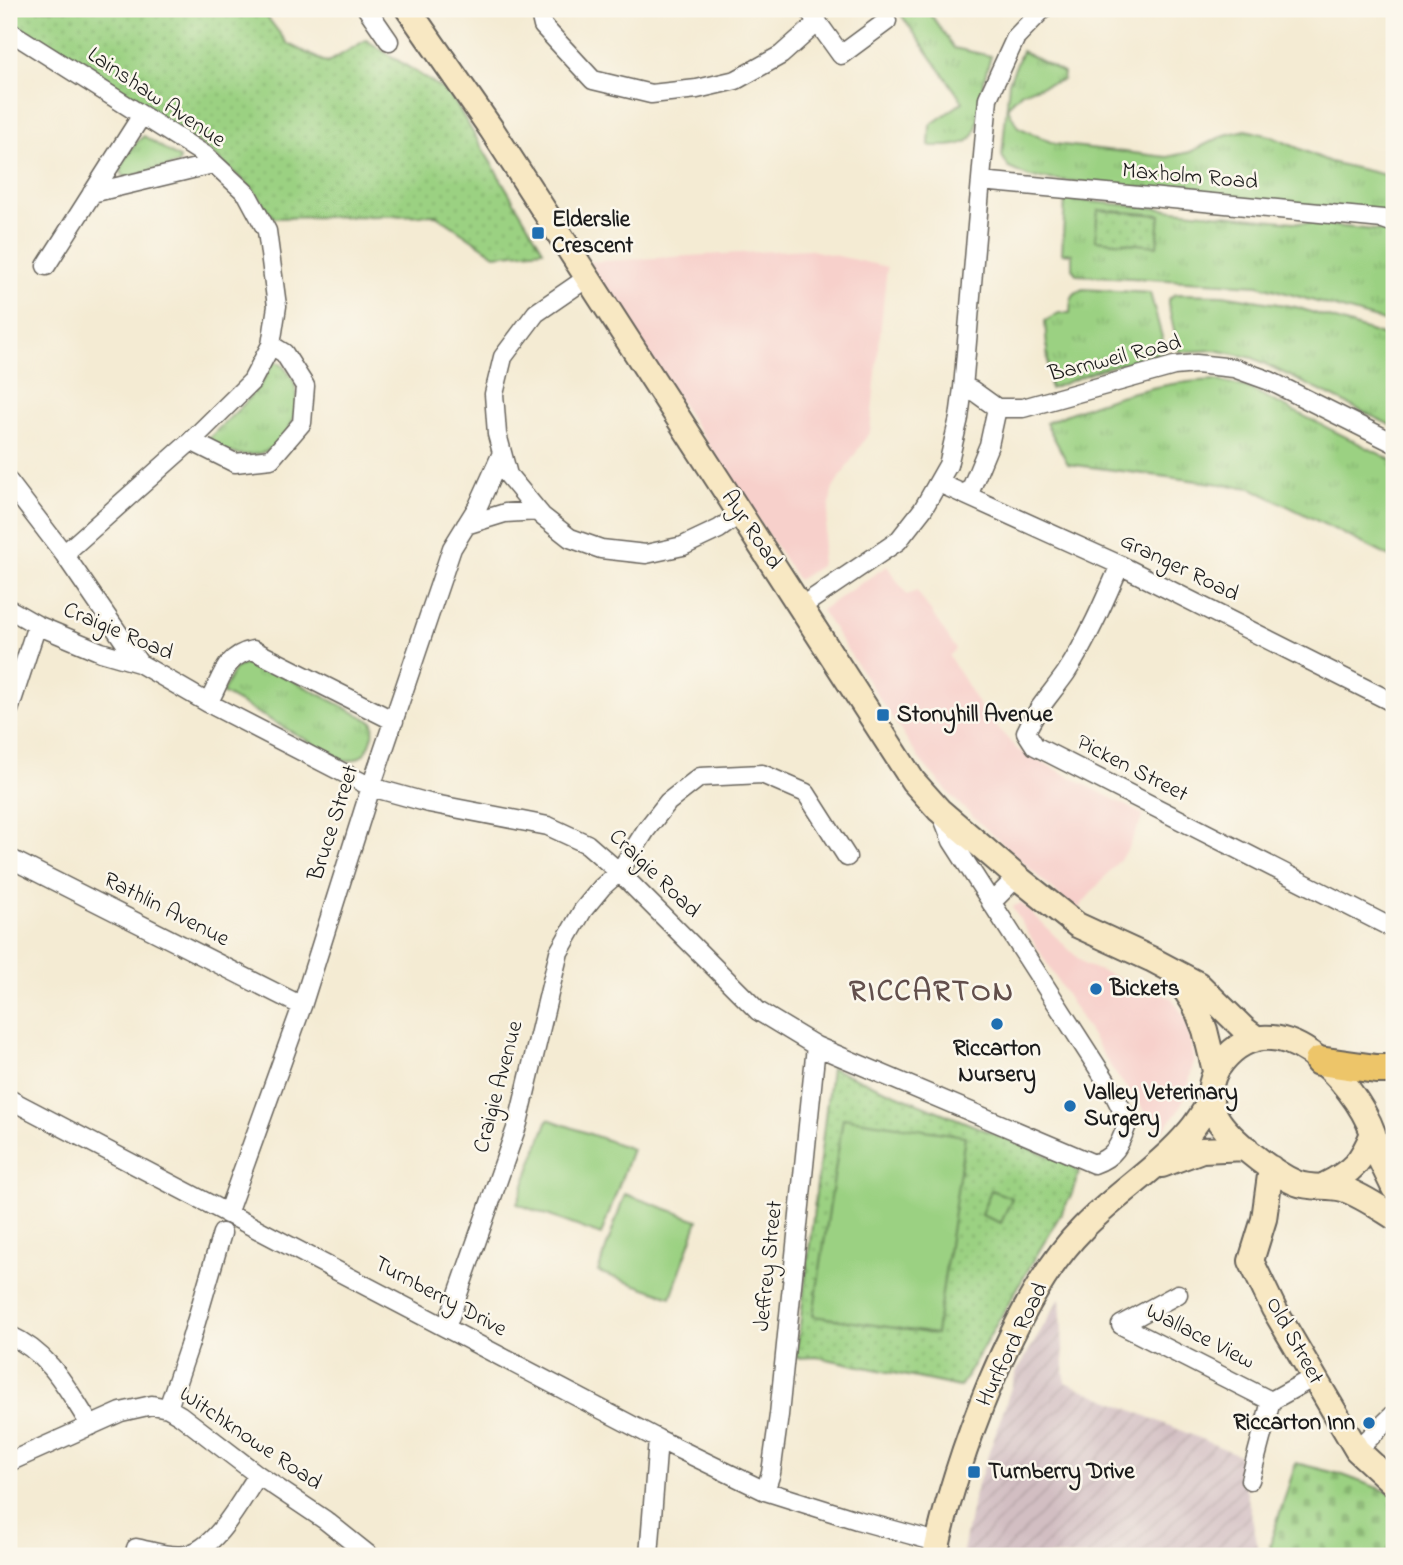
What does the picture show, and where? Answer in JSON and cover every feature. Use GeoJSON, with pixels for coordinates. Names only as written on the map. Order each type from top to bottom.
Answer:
{"type":"FeatureCollection","features":[{"type":"Feature","properties":{"kind":"main road","name":"Ayr Road"},"geometry":{"type":"LineString","coordinates":[[408,9],[492,130],[913,780],[939,810],[1077,925],[1198,984],[1256,1038]]}},
{"type":"Feature","properties":{"kind":"main road"},"geometry":{"type":"LineString","coordinates":[[1172,971],[1195,1005],[1205,1030],[1214,1071],[1211,1100],[1214,1113],[1222,1126],[1271,1168],[1297,1183],[1344,1190],[1364,1198],[1394,1217]]}},
{"type":"Feature","properties":{"kind":"main road"},"geometry":{"type":"LineString","coordinates":[[1214,1071],[1230,1052],[1256,1038],[1272,1037],[1293,1043],[1336,1074],[1355,1096],[1366,1115],[1378,1155],[1394,1188]]}},
{"type":"Feature","properties":{"kind":"main road"},"geometry":{"type":"LineString","coordinates":[[1319,1060],[1394,1069]]}},
{"type":"Feature","properties":{"kind":"main road","name":"Hurlford Road"},"geometry":{"type":"LineString","coordinates":[[936,1549],[952,1489],[975,1423],[1025,1310],[1053,1264],[1082,1228],[1190,1132],[1211,1100]]}},
{"type":"Feature","properties":{"kind":"main road"},"geometry":{"type":"LineString","coordinates":[[1264,1220],[1317,1186],[1353,1169],[1363,1156],[1373,1133]]}},
{"type":"Feature","properties":{"kind":"main road","name":"Hurlford Road"},"geometry":{"type":"LineString","coordinates":[[1150,1170],[1202,1150],[1246,1148]]}},
{"type":"Feature","properties":{"kind":"main road","name":"Old Street"},"geometry":{"type":"LineString","coordinates":[[1271,1168],[1264,1220],[1251,1261],[1274,1309],[1357,1450],[1394,1484]]}},
{"type":"Feature","properties":{"kind":"street"},"geometry":{"type":"LineString","coordinates":[[367,9],[389,41]]}},
{"type":"Feature","properties":{"kind":"street"},"geometry":{"type":"LineString","coordinates":[[539,9],[543,26],[593,80],[651,94],[697,89],[736,80],[781,55],[813,15],[841,55],[887,21]]}},
{"type":"Feature","properties":{"kind":"street"},"geometry":{"type":"LineString","coordinates":[[802,606],[898,541],[923,509],[948,465],[963,388],[988,98],[1016,37],[1038,10]]}},
{"type":"Feature","properties":{"kind":"street","name":"Lainshaw Avenue"},"geometry":{"type":"LineString","coordinates":[[9,31],[205,155],[247,194],[267,231],[277,306],[271,345],[252,381],[191,441],[64,554]]}},
{"type":"Feature","properties":{"kind":"street"},"geometry":{"type":"LineString","coordinates":[[46,266],[142,115]]}},
{"type":"Feature","properties":{"kind":"street"},"geometry":{"type":"LineString","coordinates":[[92,192],[213,164]]}},
{"type":"Feature","properties":{"kind":"street","name":"Maxholm Road"},"geometry":{"type":"LineString","coordinates":[[981,181],[1382,219],[1394,223]]}},
{"type":"Feature","properties":{"kind":"street"},"geometry":{"type":"LineString","coordinates":[[587,278],[536,313],[503,357],[494,394],[497,434],[508,475],[538,512],[570,538],[601,549],[646,554],[683,546],[719,529],[740,514]]}},
{"type":"Feature","properties":{"kind":"street"},"geometry":{"type":"LineString","coordinates":[[191,441],[235,463],[271,459],[302,423],[305,386],[284,353],[271,345]]}},
{"type":"Feature","properties":{"kind":"street","name":"Barnweil Road"},"geometry":{"type":"LineString","coordinates":[[997,408],[1023,408],[1174,366],[1196,364],[1234,368],[1269,381],[1394,443]]}},
{"type":"Feature","properties":{"kind":"street"},"geometry":{"type":"LineString","coordinates":[[963,388],[972,390],[997,408],[989,445],[968,496]]}},
{"type":"Feature","properties":{"kind":"street","name":"Bruce Street"},"geometry":{"type":"LineString","coordinates":[[227,1214],[302,1006],[371,787],[452,548],[478,506],[502,453]]}},
{"type":"Feature","properties":{"kind":"street"},"geometry":{"type":"LineString","coordinates":[[9,482],[64,554],[139,663]]}},
{"type":"Feature","properties":{"kind":"street","name":"Granger Road"},"geometry":{"type":"LineString","coordinates":[[939,483],[1119,565],[1394,703]]}},
{"type":"Feature","properties":{"kind":"street"},"geometry":{"type":"LineString","coordinates":[[466,525],[505,513],[538,512]]}},
{"type":"Feature","properties":{"kind":"street","name":"Picken Street"},"geometry":{"type":"LineString","coordinates":[[1119,565],[1100,613],[1066,672],[1035,713],[1026,732],[1035,746],[1394,929]]}},
{"type":"Feature","properties":{"kind":"street"},"geometry":{"type":"LineString","coordinates":[[9,609],[37,625],[9,710]]}},
{"type":"Feature","properties":{"kind":"street","name":"Craigie Road"},"geometry":{"type":"LineString","coordinates":[[37,625],[101,652],[139,663],[208,703],[371,787],[429,803],[548,826],[587,844],[619,872],[758,1011],[816,1046],[1094,1164],[1108,1159],[1119,1145],[1128,1122],[1112,1090],[991,903]]}},
{"type":"Feature","properties":{"kind":"street"},"geometry":{"type":"LineString","coordinates":[[208,703],[231,660],[241,653],[253,650],[394,721]]}},
{"type":"Feature","properties":{"kind":"street","name":"Craigie Avenue"},"geometry":{"type":"LineString","coordinates":[[446,1328],[518,1123],[559,952],[583,910],[619,872],[668,802],[700,777],[762,774],[806,793],[847,857]]}},
{"type":"Feature","properties":{"kind":"street"},"geometry":{"type":"LineString","coordinates":[[939,810],[952,841],[991,903],[1017,877]]}},
{"type":"Feature","properties":{"kind":"street","name":"Rathlin Avenue"},"geometry":{"type":"LineString","coordinates":[[9,858],[302,1006]]}},
{"type":"Feature","properties":{"kind":"street","name":"Jeffrey Street"},"geometry":{"type":"LineString","coordinates":[[765,1491],[771,1473],[779,1415],[816,1046]]}},
{"type":"Feature","properties":{"kind":"street","name":"Turnberry Drive"},"geometry":{"type":"LineString","coordinates":[[9,1099],[658,1438],[765,1491],[936,1549]]}},
{"type":"Feature","properties":{"kind":"street"},"geometry":{"type":"LineString","coordinates":[[168,1408],[222,1233]]}},
{"type":"Feature","properties":{"kind":"street","name":"Wallace View"},"geometry":{"type":"LineString","coordinates":[[1178,1294],[1121,1325],[1272,1401]]}},
{"type":"Feature","properties":{"kind":"street"},"geometry":{"type":"LineString","coordinates":[[9,1335],[28,1344],[54,1369],[91,1426]]}},
{"type":"Feature","properties":{"kind":"street"},"geometry":{"type":"LineString","coordinates":[[1250,1480],[1272,1401],[1314,1377]]}},
{"type":"Feature","properties":{"kind":"street","name":"Witchknowe Road"},"geometry":{"type":"LineString","coordinates":[[9,1462],[121,1412],[152,1405],[168,1408],[258,1475],[325,1520],[370,1556]]}},
{"type":"Feature","properties":{"kind":"street"},"geometry":{"type":"LineString","coordinates":[[1357,1450],[1394,1414]]}},
{"type":"Feature","properties":{"kind":"street"},"geometry":{"type":"LineString","coordinates":[[649,1556],[658,1438]]}},
{"type":"Feature","properties":{"kind":"street"},"geometry":{"type":"LineString","coordinates":[[136,1548],[166,1555],[184,1556],[191,1553],[216,1537],[258,1475]]}},
{"type":"Feature","properties":{"kind":"shaded area"},"geometry":{"type":"Polygon","coordinates":[[[807,249],[887,267],[870,431],[832,490],[820,566],[798,580],[587,262],[807,249]]]}},
{"type":"Feature","properties":{"kind":"shaded area"},"geometry":{"type":"Polygon","coordinates":[[[887,566],[907,595],[917,591],[956,649],[949,656],[983,712],[1018,750],[1144,815],[1126,852],[1076,911],[957,802],[920,760],[821,610],[887,566]]]}},
{"type":"Feature","properties":{"kind":"shaded area"},"geometry":{"type":"Polygon","coordinates":[[[1021,903],[1085,965],[1172,998],[1186,1020],[1194,1060],[1187,1092],[1177,1113],[1161,1132],[1114,1072],[1012,907],[1021,903]]]}},
{"type":"Feature","properties":{"kind":"shaded area"},"geometry":{"type":"Polygon","coordinates":[[[1060,1298],[1065,1382],[1239,1455],[1260,1556],[962,1556],[974,1496],[1016,1373],[1060,1298]]]}},
{"type":"Feature","properties":{"kind":"green space"},"geometry":{"type":"Polygon","coordinates":[[[9,9],[261,9],[288,44],[327,63],[366,40],[450,94],[543,250],[495,255],[436,215],[274,218],[253,189],[206,148],[9,22],[9,9]]]}},
{"type":"Feature","properties":{"kind":"green space"},"geometry":{"type":"Polygon","coordinates":[[[897,9],[927,9],[954,48],[991,56],[982,89],[976,130],[966,142],[958,145],[929,146],[930,125],[963,102],[897,9]]]}},
{"type":"Feature","properties":{"kind":"green space"},"geometry":{"type":"Polygon","coordinates":[[[1022,51],[1064,73],[1063,80],[1022,92],[1007,107],[1018,127],[1055,144],[1167,157],[1190,152],[1225,135],[1246,130],[1270,136],[1330,162],[1394,177],[1394,214],[1029,177],[1009,168],[1002,156],[1009,82],[1022,51]]]}},
{"type":"Feature","properties":{"kind":"green space"},"geometry":{"type":"Polygon","coordinates":[[[144,136],[180,159],[178,164],[125,178],[121,172],[124,162],[132,147],[144,136]]]}},
{"type":"Feature","properties":{"kind":"green space"},"geometry":{"type":"Polygon","coordinates":[[[1065,199],[1394,232],[1394,324],[1258,285],[1077,275],[1072,269],[1072,254],[1062,253],[1065,199]]]}},
{"type":"Feature","properties":{"kind":"green space"},"geometry":{"type":"Polygon","coordinates":[[[1098,210],[1160,215],[1157,246],[1095,240],[1098,210]]]}},
{"type":"Feature","properties":{"kind":"green space"},"geometry":{"type":"Polygon","coordinates":[[[1083,289],[1150,293],[1166,352],[1098,370],[1050,389],[1045,321],[1059,313],[1070,313],[1073,296],[1083,289]]]}},
{"type":"Feature","properties":{"kind":"green space"},"geometry":{"type":"Polygon","coordinates":[[[1175,294],[1223,295],[1296,307],[1394,339],[1394,427],[1253,358],[1215,350],[1179,352],[1168,304],[1168,300],[1175,294]]]}},
{"type":"Feature","properties":{"kind":"green space"},"geometry":{"type":"Polygon","coordinates":[[[274,361],[290,375],[297,396],[293,420],[281,441],[261,453],[249,455],[212,447],[209,438],[245,403],[263,381],[274,361]]]}},
{"type":"Feature","properties":{"kind":"green space"},"geometry":{"type":"Polygon","coordinates":[[[1215,380],[1246,387],[1394,461],[1394,559],[1251,488],[1068,464],[1046,423],[1129,393],[1171,384],[1215,380]]]}},
{"type":"Feature","properties":{"kind":"green space"},"geometry":{"type":"Polygon","coordinates":[[[245,664],[265,666],[373,722],[368,749],[358,758],[344,761],[222,693],[235,668],[245,664]]]}},
{"type":"Feature","properties":{"kind":"green space"},"geometry":{"type":"Polygon","coordinates":[[[831,1068],[1074,1166],[1079,1172],[1071,1196],[960,1387],[817,1357],[796,1358],[831,1068]]]}},
{"type":"Feature","properties":{"kind":"green space"},"geometry":{"type":"Polygon","coordinates":[[[843,1118],[965,1136],[936,1334],[813,1316],[843,1118]]]}},
{"type":"Feature","properties":{"kind":"green space"},"geometry":{"type":"Polygon","coordinates":[[[548,1119],[632,1149],[601,1235],[517,1204],[548,1119]]]}},
{"type":"Feature","properties":{"kind":"green space"},"geometry":{"type":"Polygon","coordinates":[[[991,1190],[1012,1198],[1001,1223],[981,1215],[991,1190]]]}},
{"type":"Feature","properties":{"kind":"green space"},"geometry":{"type":"Polygon","coordinates":[[[625,1194],[698,1220],[671,1297],[598,1272],[625,1194]]]}},
{"type":"Feature","properties":{"kind":"green space"},"geometry":{"type":"Polygon","coordinates":[[[1296,1463],[1340,1474],[1394,1494],[1394,1540],[1384,1556],[1276,1556],[1270,1546],[1296,1463]]]}},
{"type":"Feature","properties":{"kind":"place","name":"Elderslie Crescent"},"geometry":{"type":"Point","coordinates":[538,233]}},
{"type":"Feature","properties":{"kind":"place","name":"Stonyhill Avenue"},"geometry":{"type":"Point","coordinates":[883,715]}},
{"type":"Feature","properties":{"kind":"place","name":"Bickets"},"geometry":{"type":"Point","coordinates":[1096,989]}},
{"type":"Feature","properties":{"kind":"place","name":"Riccarton Nursery"},"geometry":{"type":"Point","coordinates":[997,1024]}},
{"type":"Feature","properties":{"kind":"place","name":"Valley Veterinary Surgery"},"geometry":{"type":"Point","coordinates":[1070,1106]}},
{"type":"Feature","properties":{"kind":"place","name":"Riccarton Inn"},"geometry":{"type":"Point","coordinates":[1369,1423]}},
{"type":"Feature","properties":{"kind":"place","name":"Turnberry Drive"},"geometry":{"type":"Point","coordinates":[974,1472]}},
{"type":"Feature","properties":{"kind":"district","name":"RICCARTON"},"geometry":{"type":"Point","coordinates":[932,993]}}]}
